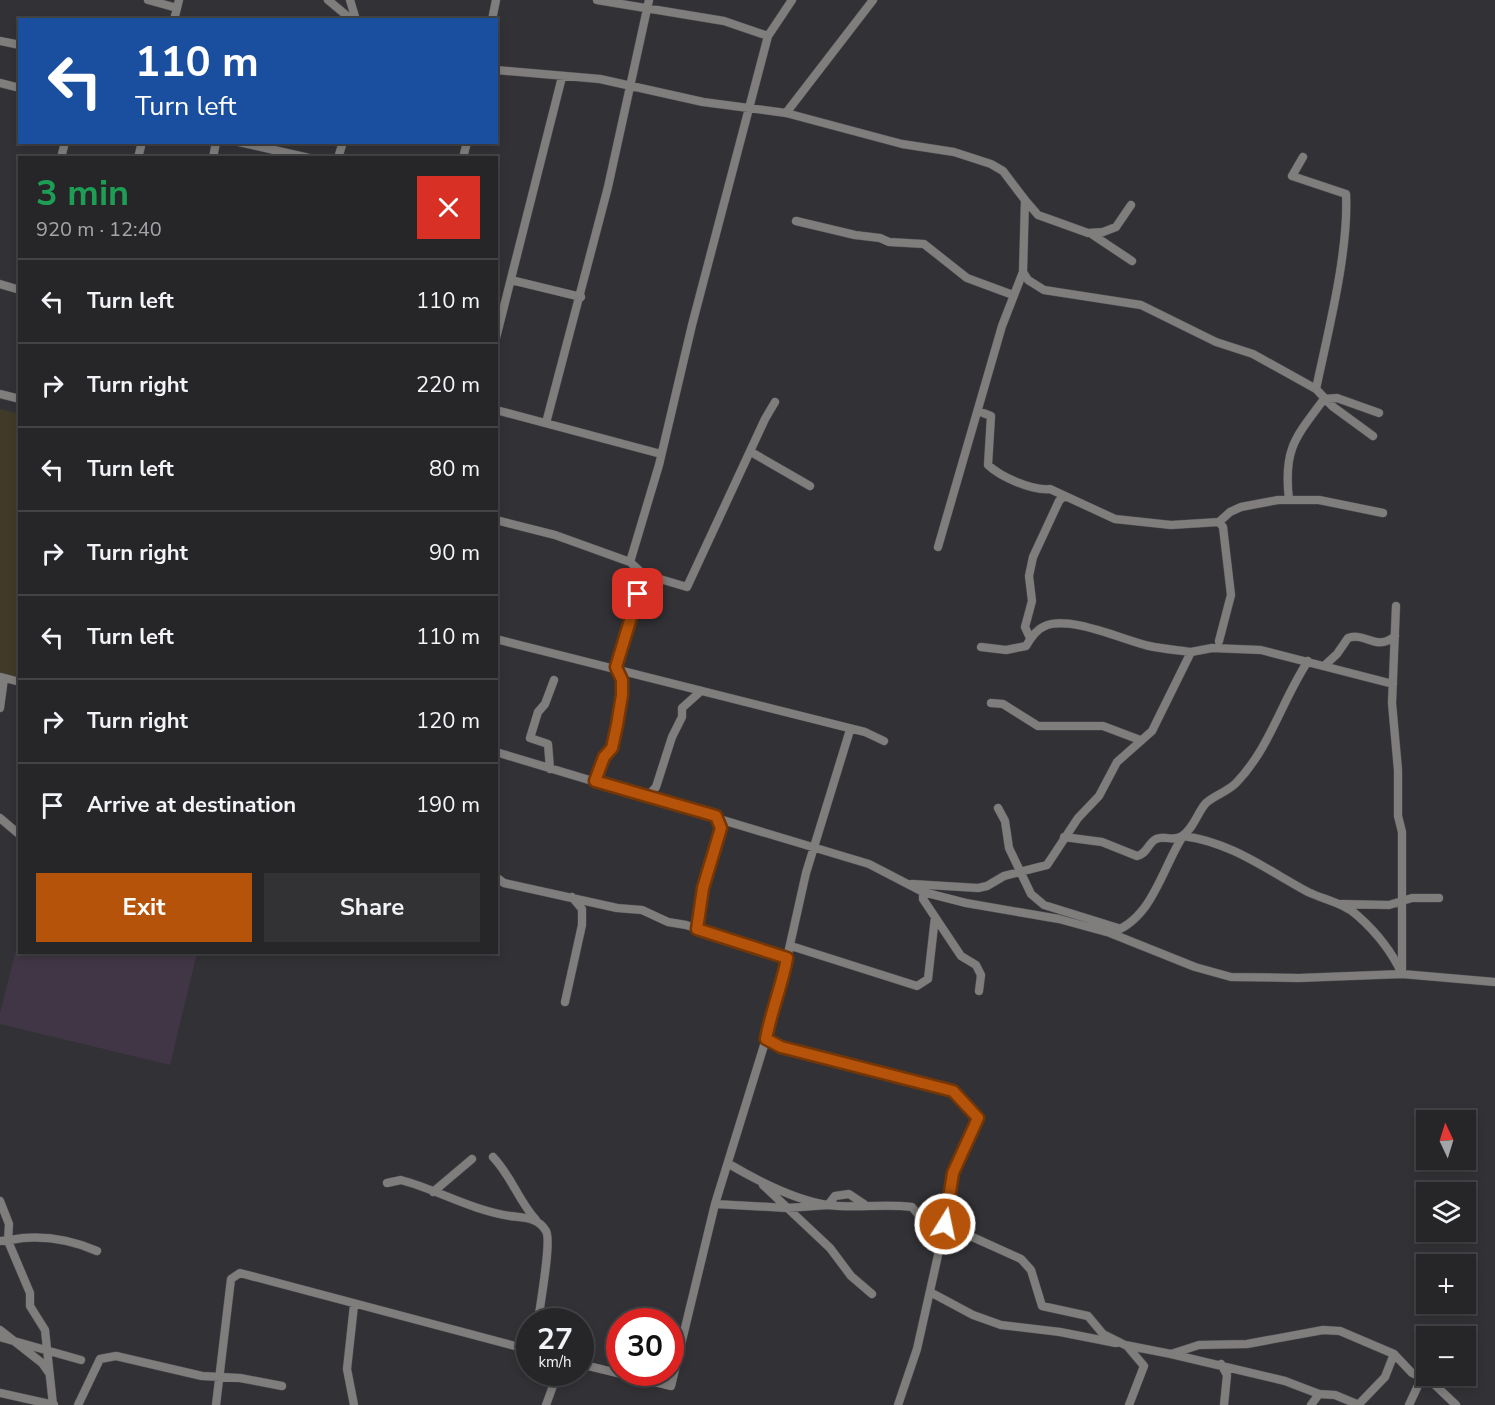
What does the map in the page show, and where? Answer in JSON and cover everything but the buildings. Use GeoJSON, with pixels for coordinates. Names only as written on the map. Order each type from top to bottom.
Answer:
{"type":"FeatureCollection","features":[{"type":"Feature","properties":{"kind":"street"},"geometry":{"type":"LineString","coordinates":[[148,0],[178,4]]}},
{"type":"Feature","properties":{"kind":"street"},"geometry":{"type":"LineString","coordinates":[[328,0],[351,18]]}},
{"type":"Feature","properties":{"kind":"street"},"geometry":{"type":"LineString","coordinates":[[350,0],[354,18]]}},
{"type":"Feature","properties":{"kind":"street"},"geometry":{"type":"LineString","coordinates":[[492,18],[496,0]]}},
{"type":"Feature","properties":{"kind":"street"},"geometry":{"type":"LineString","coordinates":[[597,0],[648,4],[724,21],[768,36]]}},
{"type":"Feature","properties":{"kind":"street"},"geometry":{"type":"LineString","coordinates":[[630,562],[661,454],[768,36],[792,0]]}},
{"type":"Feature","properties":{"kind":"street"},"geometry":{"type":"LineString","coordinates":[[786,113],[873,0]]}},
{"type":"Feature","properties":{"kind":"street"},"geometry":{"type":"LineString","coordinates":[[546,423],[581,297],[632,86],[648,4]]}},
{"type":"Feature","properties":{"kind":"street"},"geometry":{"type":"LineString","coordinates":[[0,41],[18,45]]}},
{"type":"Feature","properties":{"kind":"street"},"geometry":{"type":"LineString","coordinates":[[498,70],[600,79],[703,102],[786,113],[902,144],[954,152],[991,164],[1003,171],[1038,215],[1099,237],[1131,261]]}},
{"type":"Feature","properties":{"kind":"street"},"geometry":{"type":"LineString","coordinates":[[498,330],[562,77]]}},
{"type":"Feature","properties":{"kind":"street"},"geometry":{"type":"LineString","coordinates":[[0,83],[18,88]]}},
{"type":"Feature","properties":{"kind":"street"},"geometry":{"type":"LineString","coordinates":[[247,144],[300,156]]}},
{"type":"Feature","properties":{"kind":"street"},"geometry":{"type":"LineString","coordinates":[[1303,156],[1292,176],[1346,194],[1347,210],[1341,257],[1316,389]]}},
{"type":"Feature","properties":{"kind":"street"},"geometry":{"type":"LineString","coordinates":[[938,547],[1013,295],[1023,272],[1025,200]]}},
{"type":"Feature","properties":{"kind":"street"},"geometry":{"type":"LineString","coordinates":[[1088,233],[1103,232],[1116,227],[1131,205]]}},
{"type":"Feature","properties":{"kind":"street"},"geometry":{"type":"LineString","coordinates":[[796,221],[855,236],[880,238],[890,242],[924,244],[967,278],[1013,295]]}},
{"type":"Feature","properties":{"kind":"street"},"geometry":{"type":"LineString","coordinates":[[1023,272],[1028,280],[1044,290],[1141,305],[1216,342],[1253,354],[1316,389],[1324,399],[1373,436]]}},
{"type":"Feature","properties":{"kind":"street"},"geometry":{"type":"LineString","coordinates":[[511,280],[581,297]]}},
{"type":"Feature","properties":{"kind":"street"},"geometry":{"type":"LineString","coordinates":[[0,285],[18,290]]}},
{"type":"Feature","properties":{"kind":"street"},"geometry":{"type":"LineString","coordinates":[[0,394],[18,398]]}},
{"type":"Feature","properties":{"kind":"street"},"geometry":{"type":"LineString","coordinates":[[1289,500],[1292,448],[1302,425],[1324,399],[1337,398],[1379,413]]}},
{"type":"Feature","properties":{"kind":"street"},"geometry":{"type":"LineString","coordinates":[[498,521],[555,535],[630,562],[644,574],[687,587],[775,402]]}},
{"type":"Feature","properties":{"kind":"street"},"geometry":{"type":"LineString","coordinates":[[498,411],[661,454]]}},
{"type":"Feature","properties":{"kind":"street"},"geometry":{"type":"LineString","coordinates":[[978,411],[991,416],[988,465],[1000,476],[1042,490],[1050,489],[1126,521],[1172,525],[1219,522],[1230,512],[1241,507],[1289,500],[1319,500],[1383,513]]}},
{"type":"Feature","properties":{"kind":"street"},"geometry":{"type":"LineString","coordinates":[[751,452],[810,486]]}},
{"type":"Feature","properties":{"kind":"street"},"geometry":{"type":"LineString","coordinates":[[1030,638],[1025,627],[1032,601],[1029,576],[1033,557],[1059,501],[1064,496]]}},
{"type":"Feature","properties":{"kind":"street"},"geometry":{"type":"LineString","coordinates":[[1219,522],[1223,527],[1231,595],[1219,641]]}},
{"type":"Feature","properties":{"kind":"street"},"geometry":{"type":"LineString","coordinates":[[595,781],[604,757],[612,748],[622,695],[622,680],[616,667],[644,574]]}},
{"type":"Feature","properties":{"kind":"street"},"geometry":{"type":"LineString","coordinates":[[1396,606],[1393,684],[1398,816],[1402,832],[1400,903],[1402,974]]}},
{"type":"Feature","properties":{"kind":"street"},"geometry":{"type":"LineString","coordinates":[[981,647],[1018,649],[1026,646],[1030,638],[1044,626],[1075,626],[1147,646],[1191,652],[1239,648],[1308,661],[1393,684]]}},
{"type":"Feature","properties":{"kind":"street"},"geometry":{"type":"LineString","coordinates":[[1324,666],[1337,654],[1348,638],[1354,636],[1378,643],[1388,642],[1395,636]]}},
{"type":"Feature","properties":{"kind":"street"},"geometry":{"type":"LineString","coordinates":[[498,639],[616,667],[850,730],[865,732],[884,741]]}},
{"type":"Feature","properties":{"kind":"street"},"geometry":{"type":"LineString","coordinates":[[908,883],[978,888],[987,886],[1004,876],[1047,865],[1064,837],[1099,795],[1117,762],[1152,731],[1163,713],[1191,652]]}},
{"type":"Feature","properties":{"kind":"street"},"geometry":{"type":"LineString","coordinates":[[1110,933],[1123,929],[1156,894],[1164,869],[1204,805],[1227,791],[1251,765],[1272,732],[1289,692],[1308,661]]}},
{"type":"Feature","properties":{"kind":"street"},"geometry":{"type":"LineString","coordinates":[[0,708],[2,677],[18,681]]}},
{"type":"Feature","properties":{"kind":"street"},"geometry":{"type":"LineString","coordinates":[[550,769],[548,744],[530,738],[538,712],[545,704],[554,680]]}},
{"type":"Feature","properties":{"kind":"street"},"geometry":{"type":"LineString","coordinates":[[647,797],[656,787],[672,737],[682,717],[682,708],[701,691]]}},
{"type":"Feature","properties":{"kind":"street"},"geometry":{"type":"LineString","coordinates":[[991,703],[1003,704],[1038,726],[1103,726],[1140,740]]}},
{"type":"Feature","properties":{"kind":"street"},"geometry":{"type":"LineString","coordinates":[[594,1368],[662,1386],[670,1386],[715,1204],[766,1039],[771,1011],[791,946],[813,848],[850,730]]}},
{"type":"Feature","properties":{"kind":"street"},"geometry":{"type":"LineString","coordinates":[[498,753],[716,816],[869,864],[923,892],[966,903],[1059,919],[1110,933],[1195,967],[1231,977],[1299,978],[1402,974],[1495,981]]}},
{"type":"Feature","properties":{"kind":"street"},"geometry":{"type":"LineString","coordinates":[[998,808],[1005,821],[1009,848],[1022,871],[1031,894],[1044,905],[1123,929]]}},
{"type":"Feature","properties":{"kind":"street"},"geometry":{"type":"LineString","coordinates":[[697,929],[703,888],[721,828],[716,816]]}},
{"type":"Feature","properties":{"kind":"street"},"geometry":{"type":"LineString","coordinates":[[0,818],[18,833]]}},
{"type":"Feature","properties":{"kind":"street"},"geometry":{"type":"LineString","coordinates":[[1064,837],[1102,842],[1137,856],[1142,855],[1153,841],[1161,837],[1173,840],[1183,836],[1226,847],[1275,871],[1312,894],[1340,904],[1356,914],[1378,936],[1402,974]]}},
{"type":"Feature","properties":{"kind":"street"},"geometry":{"type":"LineString","coordinates":[[498,878],[504,883],[617,908],[642,910],[668,922],[787,958]]}},
{"type":"Feature","properties":{"kind":"street"},"geometry":{"type":"LineString","coordinates":[[923,892],[923,899],[961,956],[976,965],[981,975],[979,991]]}},
{"type":"Feature","properties":{"kind":"street"},"geometry":{"type":"LineString","coordinates":[[565,1002],[582,925],[582,909],[572,897]]}},
{"type":"Feature","properties":{"kind":"street"},"geometry":{"type":"LineString","coordinates":[[1340,904],[1400,903],[1412,898],[1439,898]]}},
{"type":"Feature","properties":{"kind":"street"},"geometry":{"type":"LineString","coordinates":[[791,946],[917,986],[928,979],[935,918]]}},
{"type":"Feature","properties":{"kind":"street"},"geometry":{"type":"LineString","coordinates":[[766,1039],[781,1047],[953,1091],[978,1118],[953,1173],[949,1206],[917,1349],[898,1405]]}},
{"type":"Feature","properties":{"kind":"street"},"geometry":{"type":"LineString","coordinates":[[493,1157],[508,1172],[516,1185],[519,1199],[547,1232],[549,1247],[539,1308]]}},
{"type":"Feature","properties":{"kind":"street"},"geometry":{"type":"LineString","coordinates":[[433,1192],[472,1159]]}},
{"type":"Feature","properties":{"kind":"street"},"geometry":{"type":"LineString","coordinates":[[729,1164],[761,1184],[830,1248],[851,1276],[872,1294]]}},
{"type":"Feature","properties":{"kind":"street"},"geometry":{"type":"LineString","coordinates":[[387,1184],[401,1180],[483,1210],[536,1220]]}},
{"type":"Feature","properties":{"kind":"street"},"geometry":{"type":"LineString","coordinates":[[761,1184],[828,1205]]}},
{"type":"Feature","properties":{"kind":"street"},"geometry":{"type":"LineString","coordinates":[[0,1201],[9,1224],[4,1241],[30,1293],[30,1306],[45,1330],[45,1348],[50,1360],[49,1373],[54,1405],[4,1394],[0,1388]]}},
{"type":"Feature","properties":{"kind":"street"},"geometry":{"type":"LineString","coordinates":[[715,1204],[787,1208],[864,1204],[912,1206],[941,1242]]}},
{"type":"Feature","properties":{"kind":"street"},"geometry":{"type":"LineString","coordinates":[[949,1206],[962,1230],[968,1235],[1021,1259],[1031,1270],[1042,1306],[1088,1316],[1103,1334],[1125,1345],[1144,1366],[1129,1405]]}},
{"type":"Feature","properties":{"kind":"street"},"geometry":{"type":"LineString","coordinates":[[4,1241],[22,1238],[60,1240],[79,1243],[97,1251]]}},
{"type":"Feature","properties":{"kind":"street"},"geometry":{"type":"LineString","coordinates":[[216,1405],[231,1279],[240,1273],[516,1346]]}},
{"type":"Feature","properties":{"kind":"street"},"geometry":{"type":"LineString","coordinates":[[930,1292],[973,1315],[1001,1325],[1060,1332],[1221,1364],[1285,1381],[1319,1394],[1335,1395],[1359,1405],[1385,1377],[1394,1354]]}},
{"type":"Feature","properties":{"kind":"street"},"geometry":{"type":"LineString","coordinates":[[354,1305],[348,1369],[354,1405]]}},
{"type":"Feature","properties":{"kind":"street"},"geometry":{"type":"LineString","coordinates":[[0,1330],[42,1363],[49,1373]]}},
{"type":"Feature","properties":{"kind":"street"},"geometry":{"type":"LineString","coordinates":[[1172,1354],[1199,1345],[1247,1344],[1323,1330],[1340,1331],[1394,1354],[1416,1375]]}},
{"type":"Feature","properties":{"kind":"street"},"geometry":{"type":"LineString","coordinates":[[0,1337],[81,1360]]}},
{"type":"Feature","properties":{"kind":"street"},"geometry":{"type":"LineString","coordinates":[[78,1405],[100,1359],[116,1356],[202,1376],[220,1376],[282,1386]]}},
{"type":"Feature","properties":{"kind":"street"},"geometry":{"type":"LineString","coordinates":[[1221,1364],[1227,1376],[1224,1405]]}},
{"type":"Feature","properties":{"kind":"street"},"geometry":{"type":"LineString","coordinates":[[546,1405],[553,1386]]}},
{"type":"Feature","properties":{"kind":"street"},"geometry":{"type":"LineString","coordinates":[[1409,1405],[1418,1386]]}},
{"type":"Feature","properties":{"kind":"street"},"geometry":{"type":"LineString","coordinates":[[1436,1386],[1456,1405]]}},
{"type":"Feature","properties":{"kind":"street"},"geometry":{"type":"LineString","coordinates":[[1311,1405],[1319,1394]]}},
{"type":"Feature","properties":{"kind":"shaded area"},"geometry":{"type":"Polygon","coordinates":[[[0,409],[18,414],[18,682],[0,677],[0,409]]]}},
{"type":"Feature","properties":{"kind":"shaded area"},"geometry":{"type":"Polygon","coordinates":[[[18,942],[18,954],[197,954],[170,1065],[0,1024],[0,1013],[18,942]]]}},
{"type":"Feature","properties":{"kind":"route"},"geometry":{"type":"LineString","coordinates":[[638,594],[616,667],[622,680],[622,695],[612,748],[604,757],[595,781],[716,816],[721,828],[703,888],[697,929],[787,958],[771,1011],[766,1039],[781,1047],[953,1091],[978,1118],[953,1173],[945,1224]]}}]}
